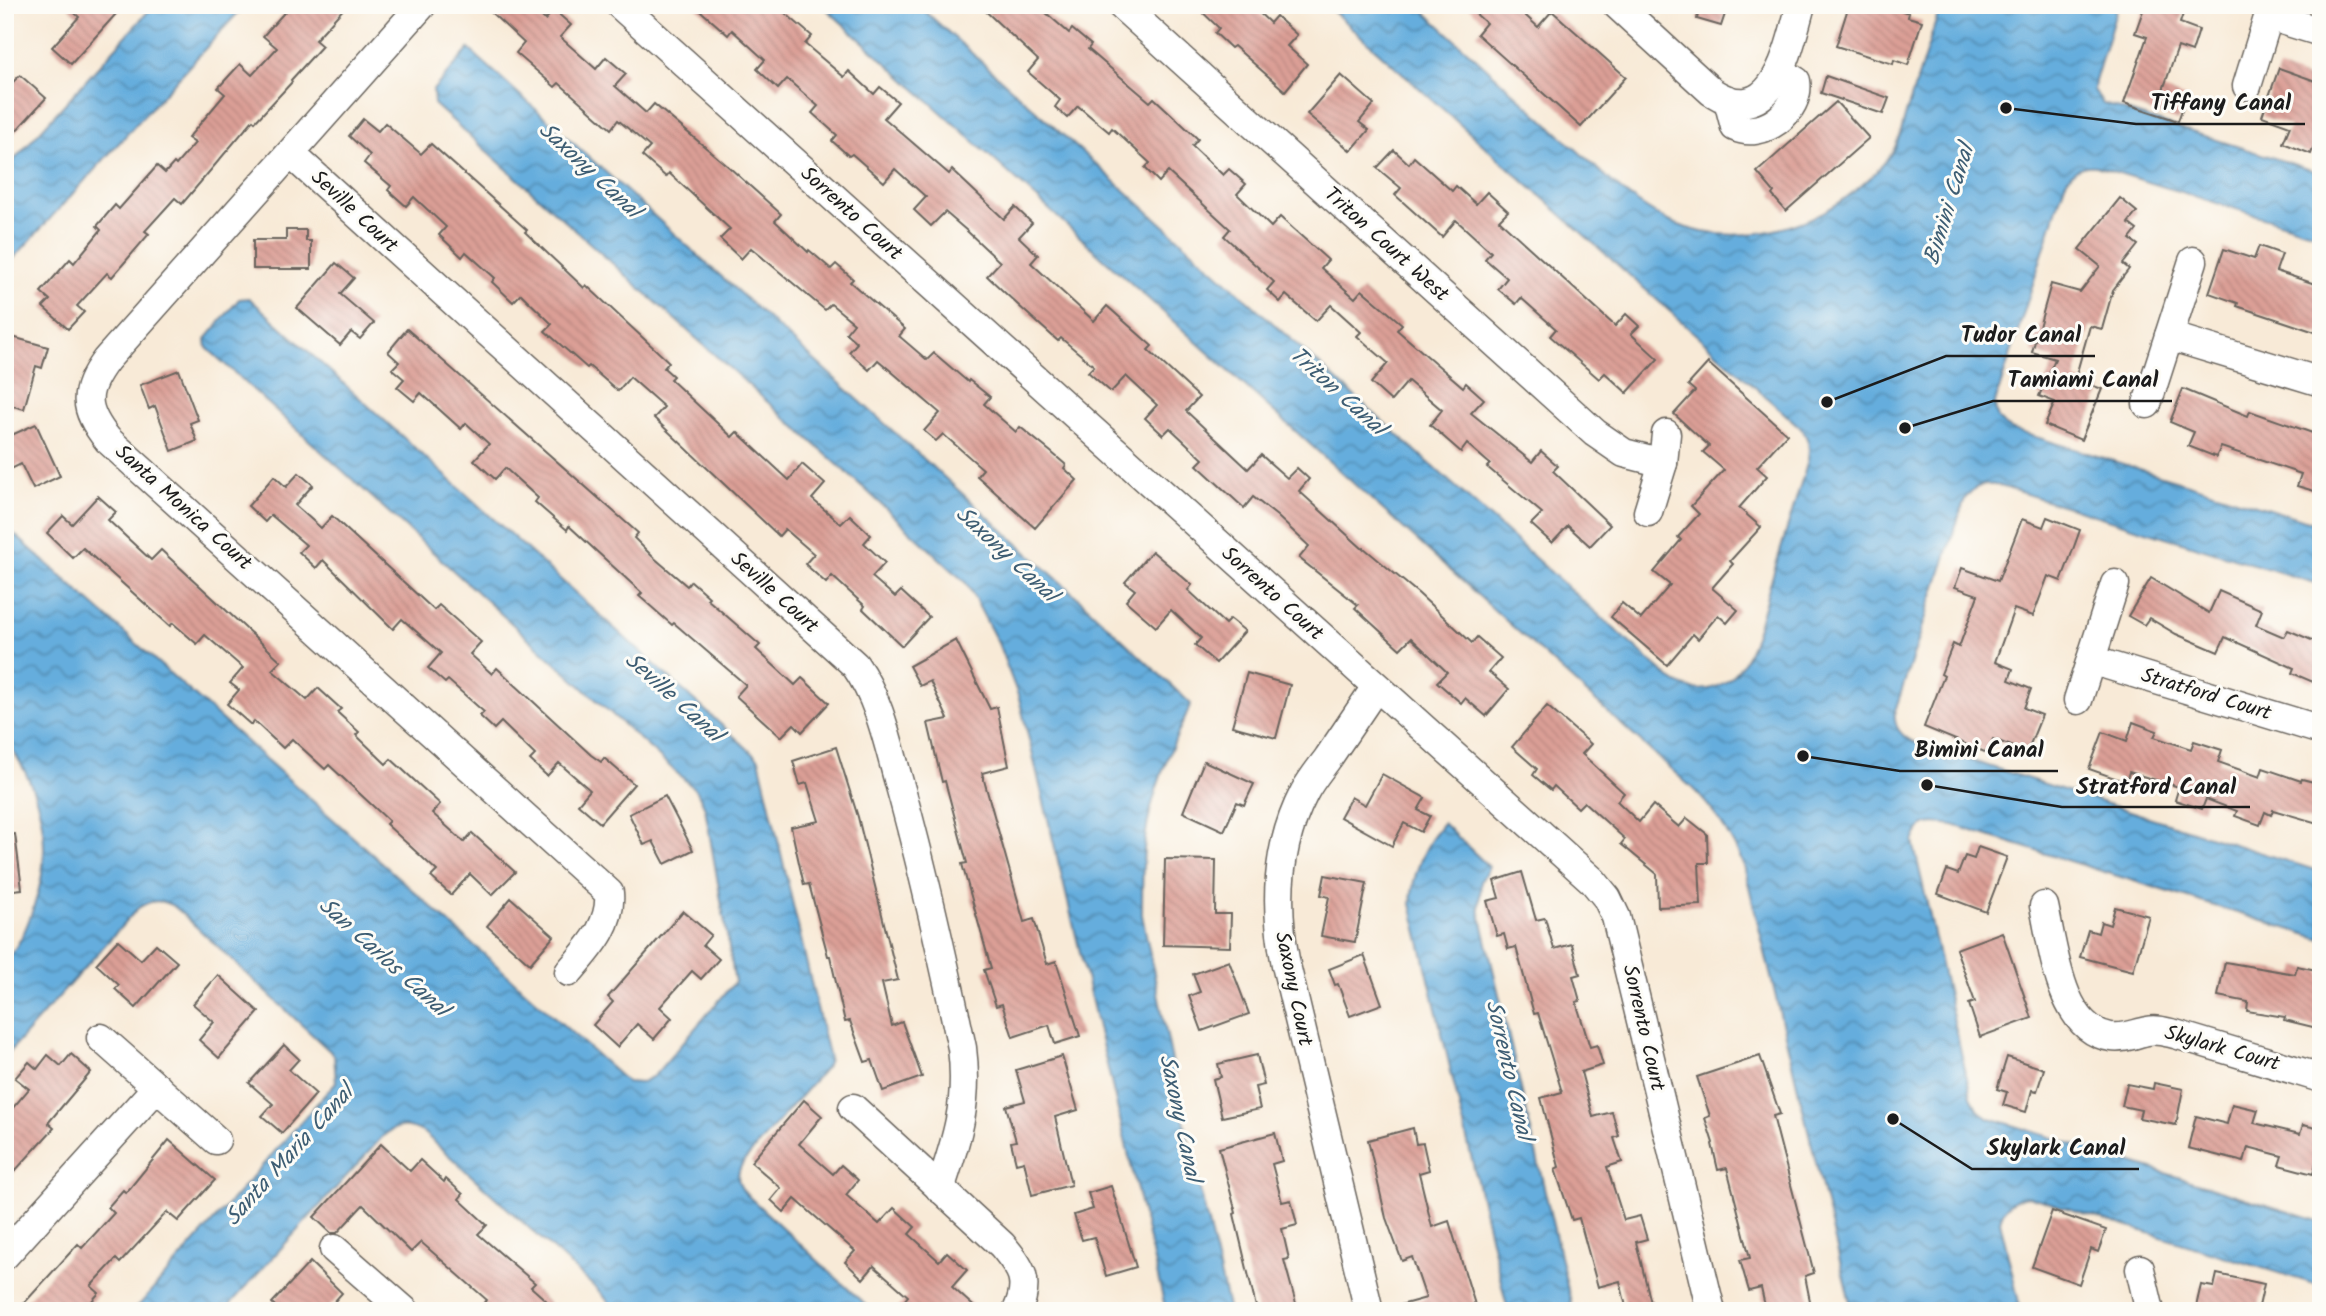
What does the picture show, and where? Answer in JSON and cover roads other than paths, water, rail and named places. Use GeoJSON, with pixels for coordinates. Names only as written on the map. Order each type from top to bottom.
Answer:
{"type":"FeatureCollection","features":[{"type":"Feature","properties":{"kind":"street","name":"Santa Monica Court"},"geometry":{"type":"LineString","coordinates":[[422,5],[106,360],[93,377],[88,399],[94,422],[108,440],[609,893],[606,920],[599,934],[569,972]]}},
{"type":"Feature","properties":{"kind":"street","name":"Sorrento Court"},"geometry":{"type":"LineString","coordinates":[[620,5],[1593,881],[1616,918],[1629,965],[1711,1311]]}},
{"type":"Feature","properties":{"kind":"street","name":"Triton Court West"},"geometry":{"type":"LineString","coordinates":[[1121,5],[1595,433],[1624,453],[1663,463]]}},
{"type":"Feature","properties":{"kind":"street"},"geometry":{"type":"LineString","coordinates":[[1617,5],[1712,92],[1728,100],[1749,100],[1774,85],[1781,72],[1801,5]]}},
{"type":"Feature","properties":{"kind":"street"},"geometry":{"type":"LineString","coordinates":[[2247,86],[2271,10],[2321,32]]}},
{"type":"Feature","properties":{"kind":"street","name":"Seville Court"},"geometry":{"type":"LineString","coordinates":[[291,154],[855,665],[868,683],[877,705],[912,829],[962,1048],[965,1090],[963,1112],[940,1189]]}},
{"type":"Feature","properties":{"kind":"street"},"geometry":{"type":"LineString","coordinates":[[2147,404],[2193,261]]}},
{"type":"Feature","properties":{"kind":"street"},"geometry":{"type":"LineString","coordinates":[[2169,336],[2321,383]]}},
{"type":"Feature","properties":{"kind":"street"},"geometry":{"type":"LineString","coordinates":[[1648,512],[1663,463],[1667,434]]}},
{"type":"Feature","properties":{"kind":"street"},"geometry":{"type":"LineString","coordinates":[[2078,700],[2115,584]]}},
{"type":"Feature","properties":{"kind":"street","name":"Stratford Court"},"geometry":{"type":"LineString","coordinates":[[2091,660],[2321,730]]}},
{"type":"Feature","properties":{"kind":"street","name":"Saxony Court"},"geometry":{"type":"LineString","coordinates":[[1369,1311],[1286,965],[1278,903],[1286,842],[1305,791],[1376,687]]}},
{"type":"Feature","properties":{"kind":"street","name":"Skylark Court"},"geometry":{"type":"LineString","coordinates":[[2045,906],[2063,989],[2075,1012],[2097,1032],[2119,1038],[2153,1030],[2167,1032],[2321,1078]]}},
{"type":"Feature","properties":{"kind":"street"},"geometry":{"type":"LineString","coordinates":[[101,1038],[216,1140]]}},
{"type":"Feature","properties":{"kind":"street"},"geometry":{"type":"LineString","coordinates":[[5,1255],[156,1087]]}},
{"type":"Feature","properties":{"kind":"street"},"geometry":{"type":"LineString","coordinates":[[853,1108],[1002,1245],[1020,1267],[1024,1283],[1017,1311]]}},
{"type":"Feature","properties":{"kind":"street"},"geometry":{"type":"LineString","coordinates":[[334,1249],[405,1311]]}},
{"type":"Feature","properties":{"kind":"street"},"geometry":{"type":"LineString","coordinates":[[2140,1269],[2150,1311]]}},
{"type":"Feature","properties":{"kind":"water"},"geometry":{"type":"Polygon","coordinates":[[[154,5],[245,5],[5,268],[5,170],[154,5]]]}},
{"type":"Feature","properties":{"kind":"water","name":"Triton Canal"},"geometry":{"type":"Polygon","coordinates":[[[822,5],[918,5],[1669,678],[1685,687],[1701,690],[1717,686],[1732,677],[1740,668],[1752,644],[1808,460],[1808,444],[1802,429],[1326,5],[1417,5],[1622,191],[1671,222],[1692,230],[1715,234],[1760,233],[1804,221],[1843,200],[1872,176],[1885,162],[1897,142],[1941,5],[2118,5],[2095,81],[2094,90],[2103,104],[2321,173],[2321,235],[2096,166],[2081,167],[2074,171],[2065,183],[1995,403],[1999,420],[2013,430],[2321,525],[2321,585],[1997,485],[1982,486],[1970,492],[1964,501],[1895,711],[1895,721],[1898,730],[1913,742],[2321,872],[2321,939],[1953,825],[1928,824],[1920,829],[1913,842],[1971,1096],[1978,1111],[1990,1118],[2321,1222],[2321,1286],[2028,1196],[2010,1204],[2000,1221],[2021,1311],[1852,1311],[1744,866],[1716,815],[1692,788],[822,5]]]}},
{"type":"Feature","properties":{"kind":"water","name":"Saxony Canal"},"geometry":{"type":"Polygon","coordinates":[[[469,49],[1077,597],[1191,704],[1163,770],[1148,821],[1143,858],[1142,915],[1190,1148],[1229,1311],[1166,1311],[1019,698],[998,643],[967,584],[866,490],[434,104],[433,90],[469,49]]]}},
{"type":"Feature","properties":{"kind":"water"},"geometry":{"type":"Polygon","coordinates":[[[249,298],[759,759],[829,1059],[826,1067],[744,1161],[738,1173],[739,1181],[745,1193],[872,1311],[613,1311],[600,1292],[424,1133],[403,1127],[393,1129],[383,1136],[224,1311],[134,1311],[336,1082],[334,1055],[175,907],[156,901],[137,909],[5,1057],[5,961],[22,936],[33,909],[40,886],[44,842],[36,800],[18,759],[5,739],[5,526],[627,1082],[640,1083],[654,1076],[735,982],[705,808],[697,791],[207,348],[206,339],[239,299],[249,298]]]}},
{"type":"Feature","properties":{"kind":"water","name":"Sorrento Canal"},"geometry":{"type":"Polygon","coordinates":[[[1443,823],[1489,867],[1481,881],[1479,909],[1573,1311],[1508,1311],[1411,904],[1421,860],[1443,823]]]}},
{"type":"Feature","properties":{"kind":"place","name":"Tiffany Canal"},"geometry":{"type":"Point","coordinates":[2006,108]}},
{"type":"Feature","properties":{"kind":"place","name":"Tudor Canal"},"geometry":{"type":"Point","coordinates":[1827,402]}},
{"type":"Feature","properties":{"kind":"place","name":"Tamiami Canal"},"geometry":{"type":"Point","coordinates":[1905,428]}},
{"type":"Feature","properties":{"kind":"place","name":"Bimini Canal"},"geometry":{"type":"Point","coordinates":[1803,756]}},
{"type":"Feature","properties":{"kind":"place","name":"Stratford Canal"},"geometry":{"type":"Point","coordinates":[1927,785]}},
{"type":"Feature","properties":{"kind":"place","name":"Skylark Canal"},"geometry":{"type":"Point","coordinates":[1893,1119]}},
{"type":"Feature","properties":{"kind":"water label","name":"Seville Canal"},"geometry":{"type":"Point","coordinates":[673,698]}},
{"type":"Feature","properties":{"kind":"water label","name":"San Carlos Canal"},"geometry":{"type":"Point","coordinates":[383,958]}},
{"type":"Feature","properties":{"kind":"water label","name":"Santa Maria Canal"},"geometry":{"type":"Point","coordinates":[290,1156]}}]}
